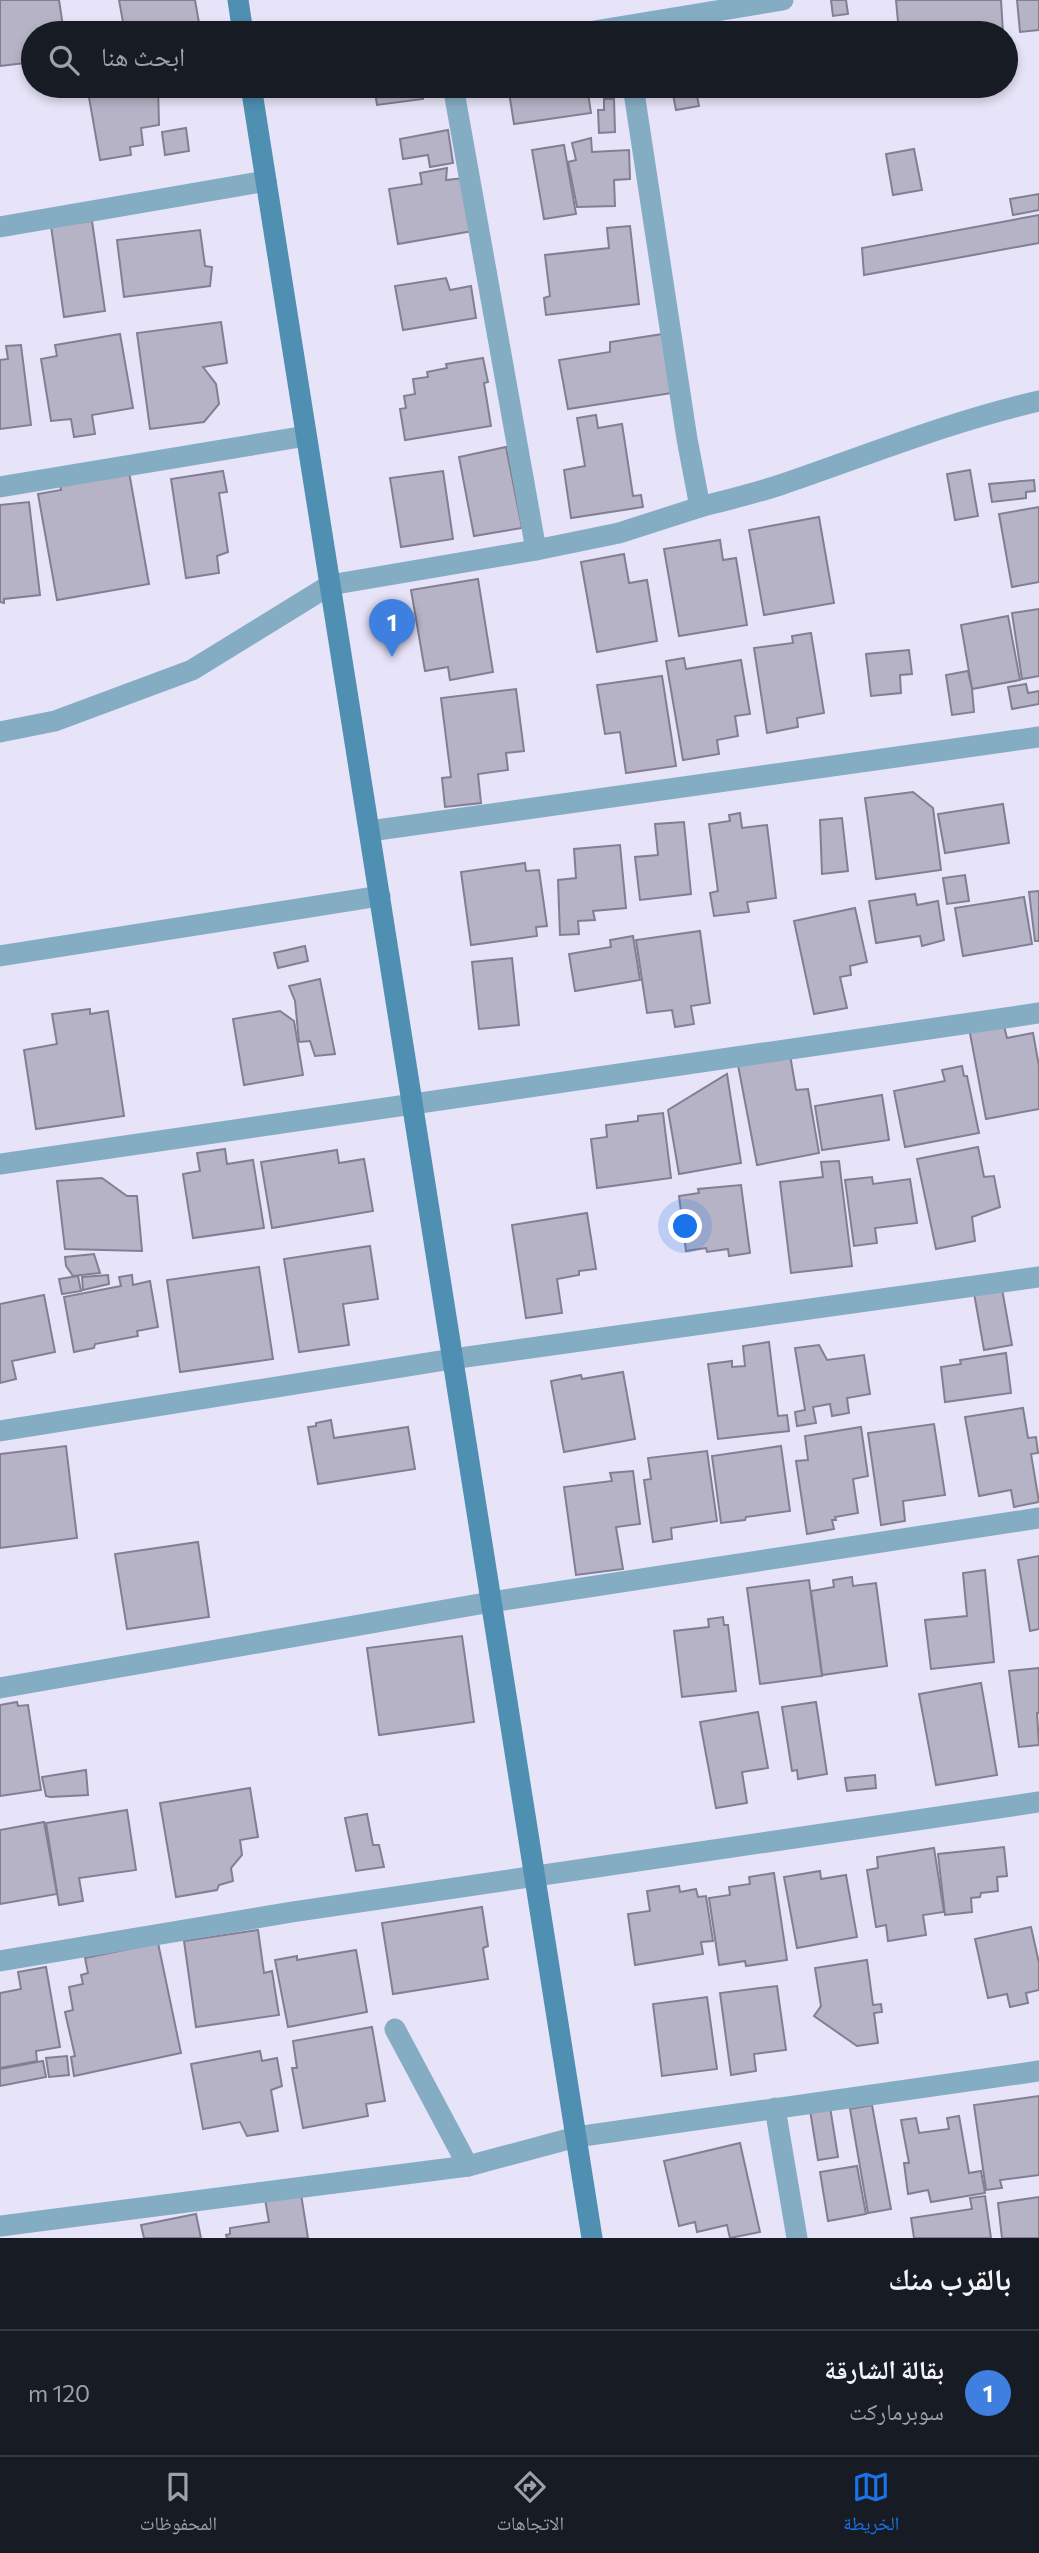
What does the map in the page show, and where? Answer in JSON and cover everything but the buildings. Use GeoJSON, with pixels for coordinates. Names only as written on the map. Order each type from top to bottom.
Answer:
{"type":"FeatureCollection","features":[{"type":"Feature","properties":{"kind":"street"},"geometry":{"type":"LineString","coordinates":[[238,0],[241,21]]}},
{"type":"Feature","properties":{"kind":"street"},"geometry":{"type":"LineString","coordinates":[[672,21],[783,0]]}},
{"type":"Feature","properties":{"kind":"street"},"geometry":{"type":"LineString","coordinates":[[253,98],[592,2238]]}},
{"type":"Feature","properties":{"kind":"street"},"geometry":{"type":"LineString","coordinates":[[455,98],[536,550]]}},
{"type":"Feature","properties":{"kind":"street"},"geometry":{"type":"LineString","coordinates":[[635,98],[700,508]]}},
{"type":"Feature","properties":{"kind":"street"},"geometry":{"type":"LineString","coordinates":[[0,227],[267,181]]}},
{"type":"Feature","properties":{"kind":"street"},"geometry":{"type":"LineString","coordinates":[[0,732],[55,721],[192,670],[330,585],[619,533],[781,485],[879,449],[1004,409],[1039,401]]}},
{"type":"Feature","properties":{"kind":"street"},"geometry":{"type":"LineString","coordinates":[[0,487],[306,436]]}},
{"type":"Feature","properties":{"kind":"street"},"geometry":{"type":"LineString","coordinates":[[369,831],[1039,737]]}},
{"type":"Feature","properties":{"kind":"street"},"geometry":{"type":"LineString","coordinates":[[0,956],[380,896]]}},
{"type":"Feature","properties":{"kind":"street"},"geometry":{"type":"LineString","coordinates":[[0,1164],[1039,1013]]}},
{"type":"Feature","properties":{"kind":"street"},"geometry":{"type":"LineString","coordinates":[[0,1431],[452,1359],[1039,1277]]}},
{"type":"Feature","properties":{"kind":"street"},"geometry":{"type":"LineString","coordinates":[[0,1688],[491,1602],[1039,1518]]}},
{"type":"Feature","properties":{"kind":"street"},"geometry":{"type":"LineString","coordinates":[[0,1961],[292,1912],[1039,1802]]}},
{"type":"Feature","properties":{"kind":"street"},"geometry":{"type":"LineString","coordinates":[[395,2029],[468,2166]]}},
{"type":"Feature","properties":{"kind":"street"},"geometry":{"type":"LineString","coordinates":[[0,2226],[468,2166],[576,2137],[1039,2071]]}},
{"type":"Feature","properties":{"kind":"street"},"geometry":{"type":"LineString","coordinates":[[775,2108],[797,2238]]}},
{"type":"Feature","properties":{"kind":"place","name":"بقالة الشارقة"},"geometry":{"type":"Point","coordinates":[392,657]}}]}
